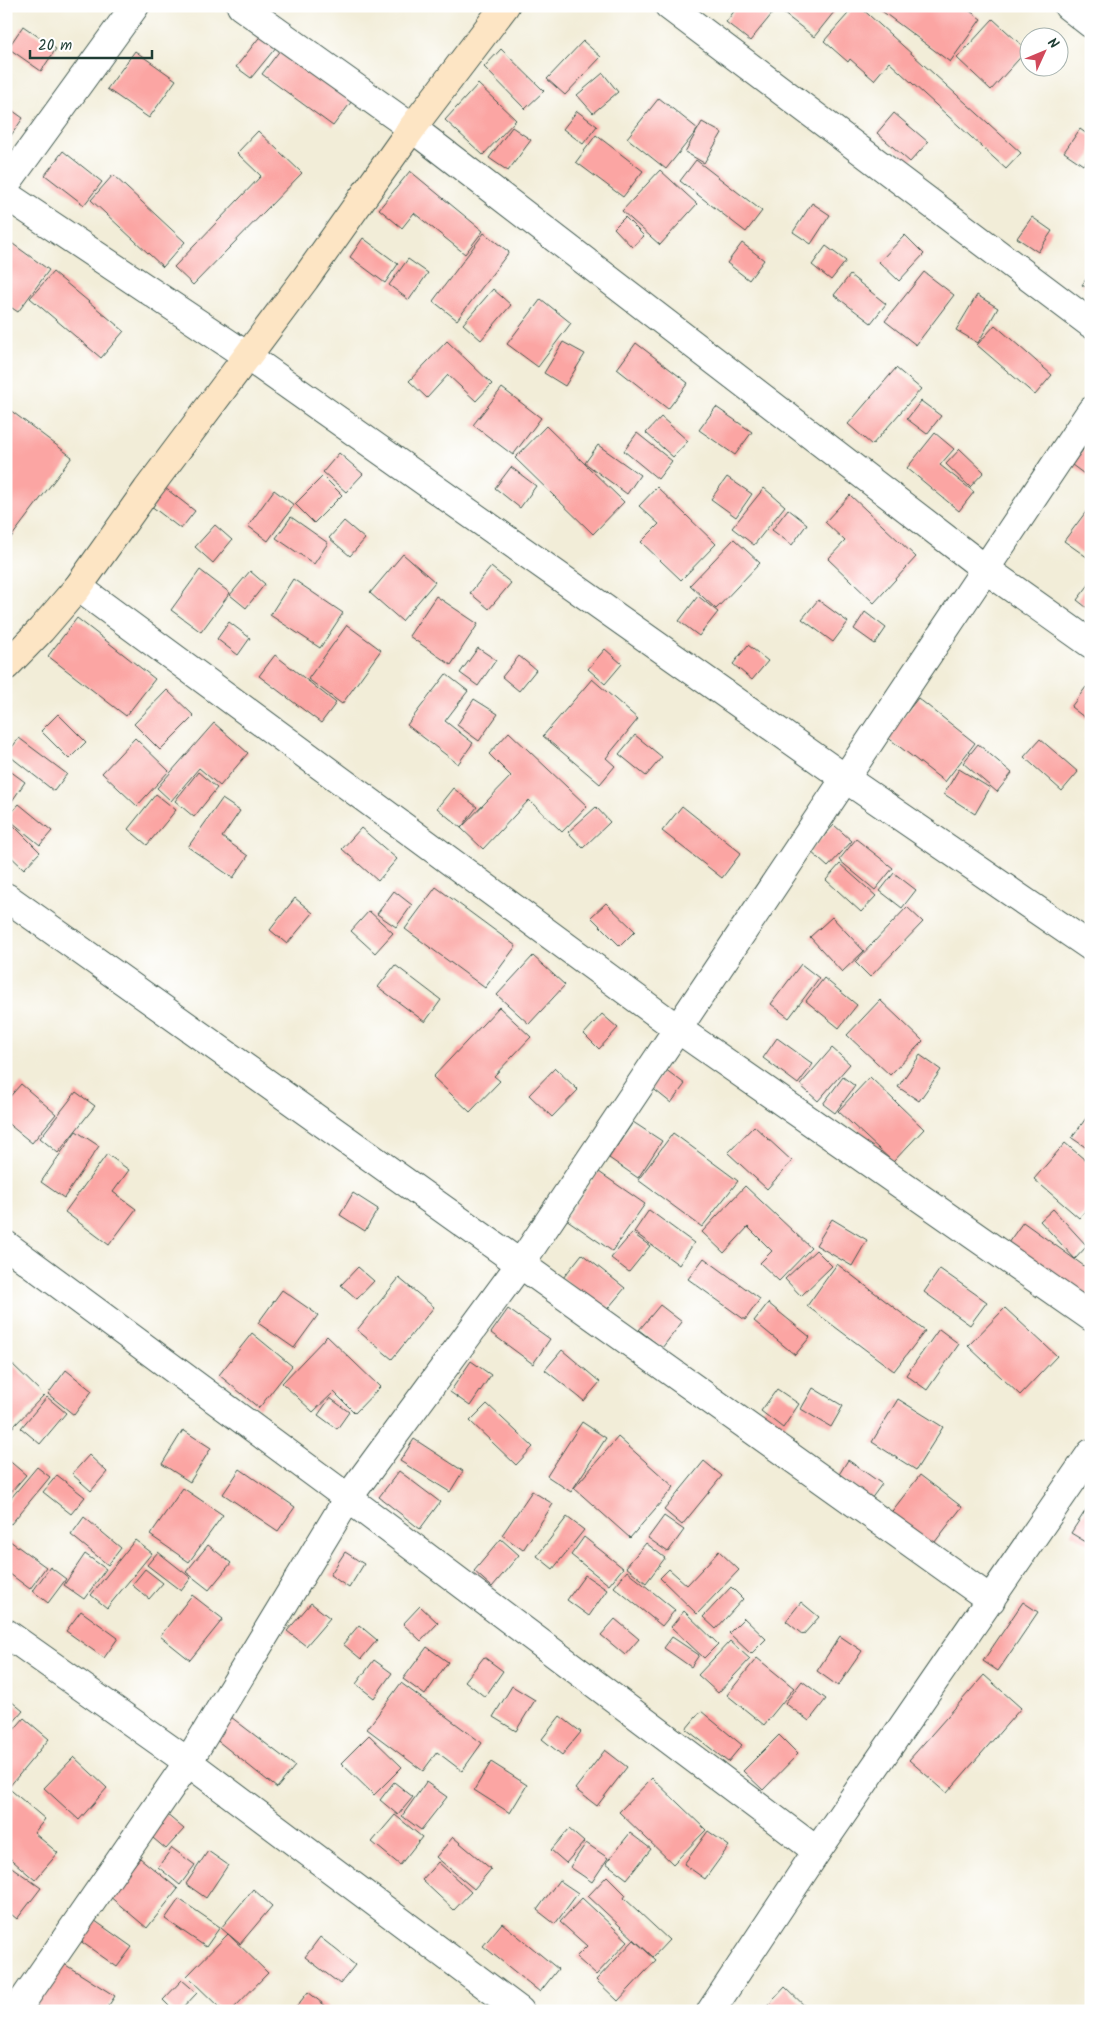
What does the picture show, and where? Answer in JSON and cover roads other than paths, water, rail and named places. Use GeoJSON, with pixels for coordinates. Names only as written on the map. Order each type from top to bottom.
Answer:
{"type":"FeatureCollection","features":[{"type":"Feature","properties":{"kind":"main road"},"geometry":{"type":"LineString","coordinates":[[6,666],[41,630],[78,586],[305,279],[412,128],[505,6]]}},
{"type":"Feature","properties":{"kind":"street"},"geometry":{"type":"LineString","coordinates":[[6,184],[136,6]]}},
{"type":"Feature","properties":{"kind":"street"},"geometry":{"type":"LineString","coordinates":[[241,6],[412,128],[984,568],[1091,644]]}},
{"type":"Feature","properties":{"kind":"street"},"geometry":{"type":"LineString","coordinates":[[669,6],[1091,324]]}},
{"type":"Feature","properties":{"kind":"street"},"geometry":{"type":"LineString","coordinates":[[1068,6],[1091,24]]}},
{"type":"Feature","properties":{"kind":"street"},"geometry":{"type":"LineString","coordinates":[[6,195],[247,356],[846,780],[1091,947]]}},
{"type":"Feature","properties":{"kind":"street"},"geometry":{"type":"LineString","coordinates":[[16,2011],[188,1762],[348,1498],[521,1263],[846,780],[984,568],[1091,411]]}},
{"type":"Feature","properties":{"kind":"street"},"geometry":{"type":"LineString","coordinates":[[78,586],[678,1029],[1091,1317]]}},
{"type":"Feature","properties":{"kind":"street"},"geometry":{"type":"LineString","coordinates":[[6,897],[991,1600]]}},
{"type":"Feature","properties":{"kind":"street"},"geometry":{"type":"LineString","coordinates":[[6,1245],[348,1498],[816,1851]]}},
{"type":"Feature","properties":{"kind":"street"},"geometry":{"type":"LineString","coordinates":[[711,2011],[816,1851],[1091,1453]]}},
{"type":"Feature","properties":{"kind":"street"},"geometry":{"type":"LineString","coordinates":[[6,1633],[188,1762],[520,2011]]}}]}
